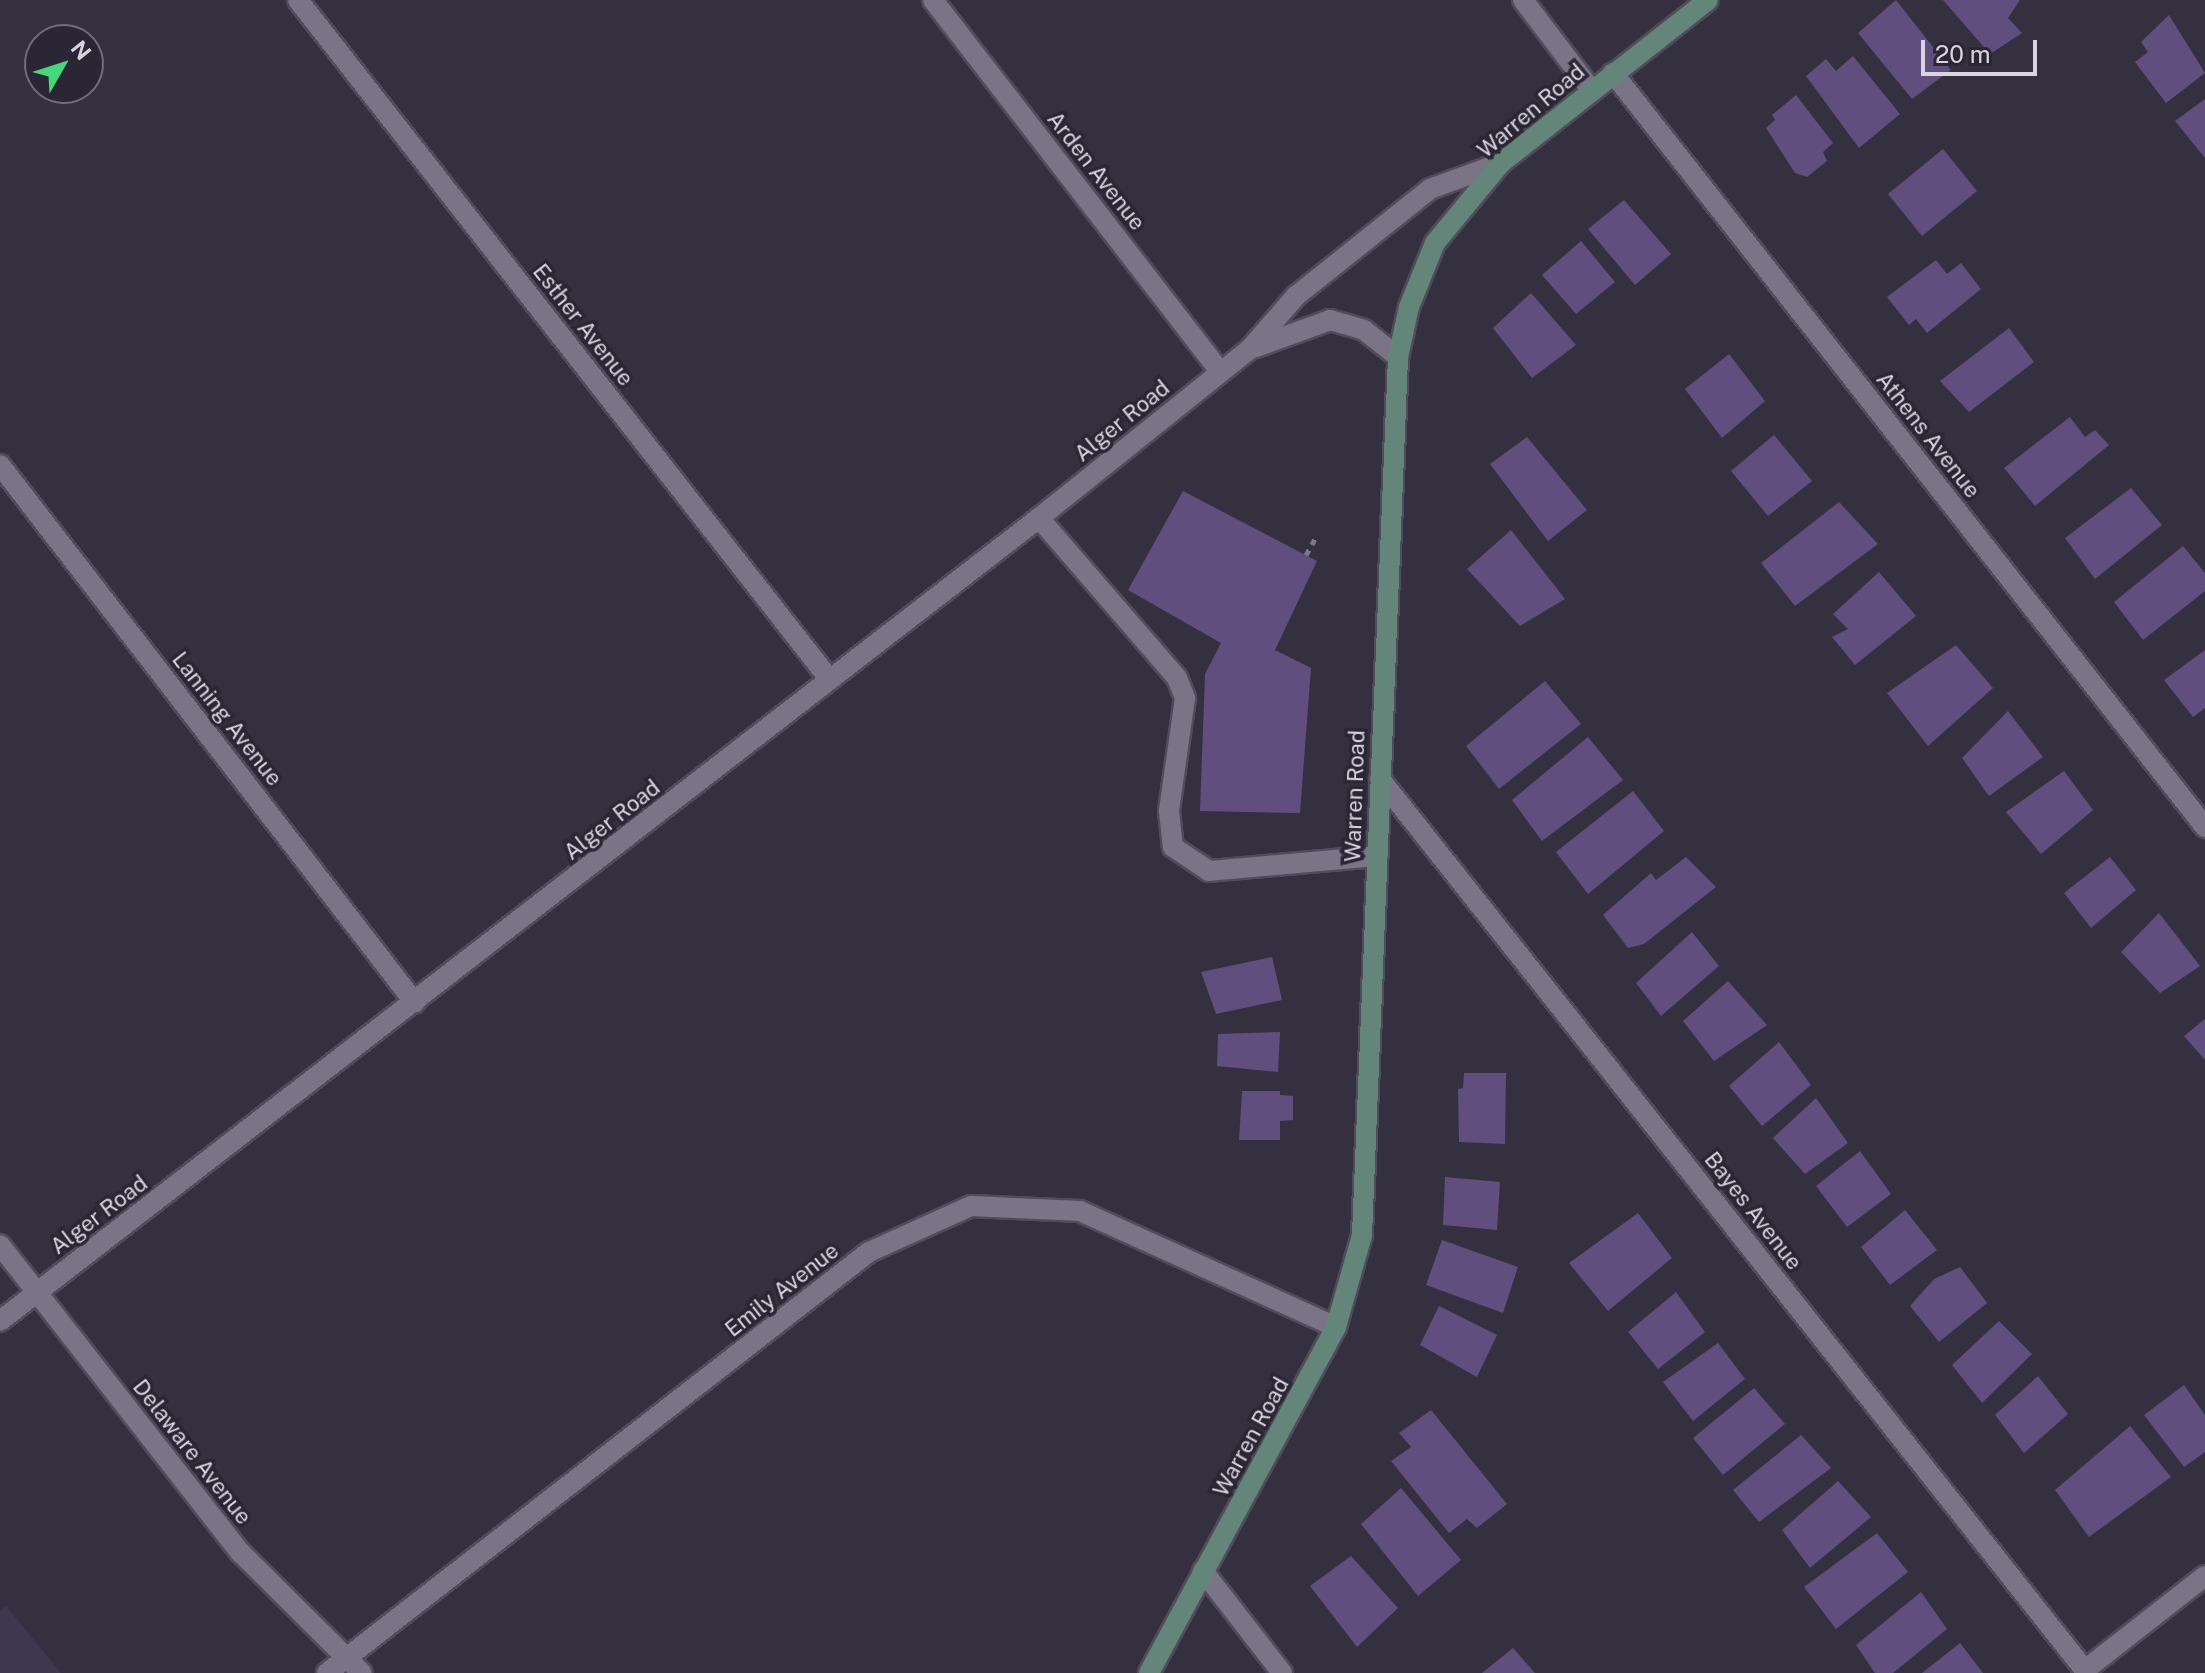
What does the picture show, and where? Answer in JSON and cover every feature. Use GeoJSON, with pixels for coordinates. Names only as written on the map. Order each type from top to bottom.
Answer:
{"type":"FeatureCollection","features":[{"type":"Feature","properties":{"kind":"main road","name":"Warren Road"},"geometry":{"type":"LineString","coordinates":[[1149,1673],[1336,1327],[1362,1235],[1398,357],[1409,307],[1435,243],[1501,163],[1708,0]]}},
{"type":"Feature","properties":{"kind":"street","name":"Esther Avenue"},"geometry":{"type":"LineString","coordinates":[[298,0],[830,680]]}},
{"type":"Feature","properties":{"kind":"street","name":"Arden Avenue"},"geometry":{"type":"LineString","coordinates":[[933,0],[1221,372]]}},
{"type":"Feature","properties":{"kind":"street"},"geometry":{"type":"LineString","coordinates":[[1523,0],[1592,91]]}},
{"type":"Feature","properties":{"kind":"street","name":"Athens Avenue"},"geometry":{"type":"LineString","coordinates":[[1613,73],[2205,827]]}},
{"type":"Feature","properties":{"kind":"street","name":"Alger Road"},"geometry":{"type":"LineString","coordinates":[[0,1321],[1039,518],[1249,350],[1296,296],[1430,189],[1501,163]]}},
{"type":"Feature","properties":{"kind":"street","name":"Alger Road"},"geometry":{"type":"LineString","coordinates":[[1249,350],[1330,320],[1364,330],[1398,357]]}},
{"type":"Feature","properties":{"kind":"street","name":"Lanning Avenue"},"geometry":{"type":"LineString","coordinates":[[0,465],[415,1003]]}},
{"type":"Feature","properties":{"kind":"street"},"geometry":{"type":"LineString","coordinates":[[1039,518],[1181,688],[1185,698],[1169,811],[1173,847],[1209,871],[1377,856]]}},
{"type":"Feature","properties":{"kind":"street","name":"Bayes Avenue"},"geometry":{"type":"LineString","coordinates":[[1380,779],[2086,1671]]}},
{"type":"Feature","properties":{"kind":"street","name":"Emily Avenue"},"geometry":{"type":"LineString","coordinates":[[327,1673],[355,1665],[869,1252],[971,1206],[1080,1211],[1336,1327]]}},
{"type":"Feature","properties":{"kind":"street","name":"Delaware Avenue"},"geometry":{"type":"LineString","coordinates":[[0,1245],[241,1553],[355,1665]]}},
{"type":"Feature","properties":{"kind":"street"},"geometry":{"type":"LineString","coordinates":[[1203,1571],[1282,1673]]}},
{"type":"Feature","properties":{"kind":"street"},"geometry":{"type":"LineString","coordinates":[[2086,1671],[2205,1576]]}},
{"type":"Feature","properties":{"kind":"path"},"geometry":{"type":"LineString","coordinates":[[1306,555],[1316,537]]}},
{"type":"Feature","properties":{"kind":"shaded area"},"geometry":{"type":"Polygon","coordinates":[[[6,1606],[61,1673],[0,1673],[0,1611],[6,1606]]]}},
{"type":"Feature","properties":{"kind":"building"},"geometry":{"type":"Polygon","coordinates":[[[1896,0],[1951,70],[1912,99],[1858,33],[1896,0]]]}},
{"type":"Feature","properties":{"kind":"building"},"geometry":{"type":"Polygon","coordinates":[[[1943,0],[2020,0],[2008,18],[2022,33],[1990,54],[1943,0]]]}},
{"type":"Feature","properties":{"kind":"building"},"geometry":{"type":"Polygon","coordinates":[[[2169,15],[2205,73],[2166,103],[2135,62],[2148,52],[2141,42],[2169,15]]]}},
{"type":"Feature","properties":{"kind":"building"},"geometry":{"type":"Polygon","coordinates":[[[1853,56],[1900,114],[1859,148],[1806,76],[1826,59],[1836,71],[1853,56]]]}},
{"type":"Feature","properties":{"kind":"building"},"geometry":{"type":"Polygon","coordinates":[[[1796,95],[1833,143],[1823,152],[1827,161],[1807,177],[1795,173],[1766,128],[1775,120],[1772,115],[1796,95]]]}},
{"type":"Feature","properties":{"kind":"building"},"geometry":{"type":"Polygon","coordinates":[[[2205,99],[2205,158],[2175,121],[2205,99]]]}},
{"type":"Feature","properties":{"kind":"building"},"geometry":{"type":"Polygon","coordinates":[[[1943,149],[1977,191],[1922,236],[1888,194],[1943,149]]]}},
{"type":"Feature","properties":{"kind":"building"},"geometry":{"type":"Polygon","coordinates":[[[1624,200],[1671,254],[1635,285],[1588,229],[1624,200]]]}},
{"type":"Feature","properties":{"kind":"building"},"geometry":{"type":"Polygon","coordinates":[[[1581,241],[1615,282],[1576,314],[1542,275],[1581,241]]]}},
{"type":"Feature","properties":{"kind":"building"},"geometry":{"type":"Polygon","coordinates":[[[1936,260],[1947,274],[1961,263],[1981,289],[1927,333],[1916,319],[1909,325],[1887,297],[1936,260]]]}},
{"type":"Feature","properties":{"kind":"building"},"geometry":{"type":"Polygon","coordinates":[[[1531,293],[1576,345],[1532,378],[1493,328],[1531,293]]]}},
{"type":"Feature","properties":{"kind":"building"},"geometry":{"type":"Polygon","coordinates":[[[2009,328],[2034,362],[1969,412],[1940,381],[2009,328]]]}},
{"type":"Feature","properties":{"kind":"building"},"geometry":{"type":"Polygon","coordinates":[[[1729,354],[1765,401],[1722,438],[1685,389],[1729,354]]]}},
{"type":"Feature","properties":{"kind":"building"},"geometry":{"type":"Polygon","coordinates":[[[2070,417],[2085,437],[2095,430],[2109,445],[2035,506],[2004,468],[2070,417]]]}},
{"type":"Feature","properties":{"kind":"building"},"geometry":{"type":"Polygon","coordinates":[[[1774,435],[1812,481],[1768,516],[1731,471],[1774,435]]]}},
{"type":"Feature","properties":{"kind":"building"},"geometry":{"type":"Polygon","coordinates":[[[1527,437],[1587,510],[1548,541],[1490,464],[1527,437]]]}},
{"type":"Feature","properties":{"kind":"building"},"geometry":{"type":"Polygon","coordinates":[[[2131,488],[2162,525],[2095,579],[2065,538],[2131,488]]]}},
{"type":"Feature","properties":{"kind":"building"},"geometry":{"type":"Polygon","coordinates":[[[1183,491],[1317,561],[1275,650],[1311,668],[1300,813],[1200,811],[1205,674],[1221,643],[1128,590],[1183,491]]]}},
{"type":"Feature","properties":{"kind":"building"},"geometry":{"type":"Polygon","coordinates":[[[1839,502],[1878,544],[1795,606],[1761,563],[1839,502]]]}},
{"type":"Feature","properties":{"kind":"building"},"geometry":{"type":"Polygon","coordinates":[[[1511,530],[1565,599],[1520,626],[1467,569],[1511,530]]]}},
{"type":"Feature","properties":{"kind":"building"},"geometry":{"type":"Polygon","coordinates":[[[2183,546],[2205,573],[2205,591],[2143,640],[2114,602],[2183,546]]]}},
{"type":"Feature","properties":{"kind":"building"},"geometry":{"type":"Polygon","coordinates":[[[1879,572],[1916,616],[1855,665],[1832,637],[1848,629],[1833,614],[1879,572]]]}},
{"type":"Feature","properties":{"kind":"building"},"geometry":{"type":"Polygon","coordinates":[[[1956,645],[1993,688],[1928,746],[1887,693],[1956,645]]]}},
{"type":"Feature","properties":{"kind":"building"},"geometry":{"type":"Polygon","coordinates":[[[2205,650],[2205,708],[2193,717],[2164,680],[2205,650]]]}},
{"type":"Feature","properties":{"kind":"building"},"geometry":{"type":"Polygon","coordinates":[[[1545,681],[1581,724],[1499,789],[1466,746],[1545,681]]]}},
{"type":"Feature","properties":{"kind":"building"},"geometry":{"type":"Polygon","coordinates":[[[2008,711],[2043,757],[1989,796],[1962,758],[2008,711]]]}},
{"type":"Feature","properties":{"kind":"building"},"geometry":{"type":"Polygon","coordinates":[[[1588,737],[1623,780],[1542,841],[1512,800],[1588,737]]]}},
{"type":"Feature","properties":{"kind":"building"},"geometry":{"type":"Polygon","coordinates":[[[2064,771],[2093,810],[2041,854],[2006,812],[2064,771]]]}},
{"type":"Feature","properties":{"kind":"building"},"geometry":{"type":"Polygon","coordinates":[[[1633,791],[1664,831],[1588,894],[1556,852],[1633,791]]]}},
{"type":"Feature","properties":{"kind":"building"},"geometry":{"type":"Polygon","coordinates":[[[1686,857],[1716,887],[1644,944],[1628,948],[1603,915],[1651,873],[1656,880],[1686,857]]]}},
{"type":"Feature","properties":{"kind":"building"},"geometry":{"type":"Polygon","coordinates":[[[2110,857],[2136,890],[2091,928],[2064,893],[2110,857]]]}},
{"type":"Feature","properties":{"kind":"building"},"geometry":{"type":"Polygon","coordinates":[[[2159,913],[2200,966],[2160,993],[2121,952],[2159,913]]]}},
{"type":"Feature","properties":{"kind":"building"},"geometry":{"type":"Polygon","coordinates":[[[1692,932],[1719,966],[1661,1016],[1636,983],[1692,932]]]}},
{"type":"Feature","properties":{"kind":"building"},"geometry":{"type":"Polygon","coordinates":[[[1272,957],[1282,1000],[1216,1014],[1201,972],[1272,957]]]}},
{"type":"Feature","properties":{"kind":"building"},"geometry":{"type":"Polygon","coordinates":[[[1728,981],[1767,1025],[1714,1061],[1683,1021],[1728,981]]]}},
{"type":"Feature","properties":{"kind":"building"},"geometry":{"type":"Polygon","coordinates":[[[2205,1019],[2205,1060],[2184,1036],[2205,1019]]]}},
{"type":"Feature","properties":{"kind":"building"},"geometry":{"type":"Polygon","coordinates":[[[1280,1032],[1278,1072],[1217,1066],[1218,1034],[1280,1032]]]}},
{"type":"Feature","properties":{"kind":"building"},"geometry":{"type":"Polygon","coordinates":[[[1779,1042],[1811,1085],[1762,1126],[1729,1086],[1779,1042]]]}},
{"type":"Feature","properties":{"kind":"building"},"geometry":{"type":"Polygon","coordinates":[[[1464,1073],[1506,1073],[1505,1144],[1459,1142],[1458,1089],[1463,1088],[1464,1073]]]}},
{"type":"Feature","properties":{"kind":"building"},"geometry":{"type":"Polygon","coordinates":[[[1242,1091],[1280,1091],[1280,1095],[1293,1096],[1293,1120],[1280,1121],[1280,1140],[1239,1140],[1242,1091]]]}},
{"type":"Feature","properties":{"kind":"building"},"geometry":{"type":"Polygon","coordinates":[[[1816,1098],[1848,1143],[1805,1174],[1773,1138],[1816,1098]]]}},
{"type":"Feature","properties":{"kind":"building"},"geometry":{"type":"Polygon","coordinates":[[[1860,1151],[1891,1194],[1847,1227],[1816,1186],[1860,1151]]]}},
{"type":"Feature","properties":{"kind":"building"},"geometry":{"type":"Polygon","coordinates":[[[1445,1177],[1500,1182],[1497,1230],[1443,1225],[1445,1177]]]}},
{"type":"Feature","properties":{"kind":"building"},"geometry":{"type":"Polygon","coordinates":[[[1905,1210],[1937,1250],[1890,1285],[1861,1247],[1905,1210]]]}},
{"type":"Feature","properties":{"kind":"building"},"geometry":{"type":"Polygon","coordinates":[[[1638,1213],[1672,1258],[1608,1311],[1569,1263],[1638,1213]]]}},
{"type":"Feature","properties":{"kind":"building"},"geometry":{"type":"Polygon","coordinates":[[[1442,1240],[1518,1267],[1503,1313],[1426,1285],[1442,1240]]]}},
{"type":"Feature","properties":{"kind":"building"},"geometry":{"type":"Polygon","coordinates":[[[1960,1267],[1987,1303],[1939,1342],[1910,1306],[1934,1279],[1960,1267]]]}},
{"type":"Feature","properties":{"kind":"building"},"geometry":{"type":"Polygon","coordinates":[[[1676,1292],[1705,1332],[1658,1369],[1628,1332],[1676,1292]]]}},
{"type":"Feature","properties":{"kind":"building"},"geometry":{"type":"Polygon","coordinates":[[[1439,1306],[1497,1335],[1477,1377],[1420,1345],[1439,1306]]]}},
{"type":"Feature","properties":{"kind":"building"},"geometry":{"type":"Polygon","coordinates":[[[1999,1321],[2032,1354],[1982,1403],[1952,1365],[1999,1321]]]}},
{"type":"Feature","properties":{"kind":"building"},"geometry":{"type":"Polygon","coordinates":[[[1718,1343],[1745,1379],[1693,1421],[1663,1382],[1718,1343]]]}},
{"type":"Feature","properties":{"kind":"building"},"geometry":{"type":"Polygon","coordinates":[[[2038,1376],[2068,1414],[2024,1453],[1995,1415],[2038,1376]]]}},
{"type":"Feature","properties":{"kind":"building"},"geometry":{"type":"Polygon","coordinates":[[[2184,1385],[2205,1415],[2205,1452],[2184,1467],[2144,1415],[2184,1385]]]}},
{"type":"Feature","properties":{"kind":"building"},"geometry":{"type":"Polygon","coordinates":[[[1754,1388],[1785,1424],[1723,1475],[1693,1438],[1754,1388]]]}},
{"type":"Feature","properties":{"kind":"building"},"geometry":{"type":"Polygon","coordinates":[[[1431,1410],[1507,1504],[1477,1528],[1467,1519],[1449,1533],[1391,1461],[1411,1447],[1399,1433],[1431,1410]]]}},
{"type":"Feature","properties":{"kind":"building"},"geometry":{"type":"Polygon","coordinates":[[[2130,1426],[2171,1477],[2089,1537],[2055,1490],[2130,1426]]]}},
{"type":"Feature","properties":{"kind":"building"},"geometry":{"type":"Polygon","coordinates":[[[1801,1435],[1831,1468],[1759,1522],[1733,1490],[1801,1435]]]}},
{"type":"Feature","properties":{"kind":"building"},"geometry":{"type":"Polygon","coordinates":[[[1838,1481],[1871,1517],[1810,1568],[1782,1530],[1838,1481]]]}},
{"type":"Feature","properties":{"kind":"building"},"geometry":{"type":"Polygon","coordinates":[[[1401,1488],[1461,1560],[1418,1596],[1361,1524],[1401,1488]]]}},
{"type":"Feature","properties":{"kind":"building"},"geometry":{"type":"Polygon","coordinates":[[[1877,1533],[1908,1572],[1836,1629],[1804,1587],[1877,1533]]]}},
{"type":"Feature","properties":{"kind":"building"},"geometry":{"type":"Polygon","coordinates":[[[1351,1556],[1398,1608],[1357,1647],[1310,1586],[1351,1556]]]}},
{"type":"Feature","properties":{"kind":"building"},"geometry":{"type":"Polygon","coordinates":[[[1921,1592],[1947,1629],[1893,1673],[1875,1673],[1856,1645],[1921,1592]]]}},
{"type":"Feature","properties":{"kind":"building"},"geometry":{"type":"Polygon","coordinates":[[[1960,1643],[1983,1673],[1922,1673],[1960,1643]]]}},
{"type":"Feature","properties":{"kind":"building"},"geometry":{"type":"Polygon","coordinates":[[[1513,1648],[1535,1673],[1482,1673],[1513,1648]]]}}]}
